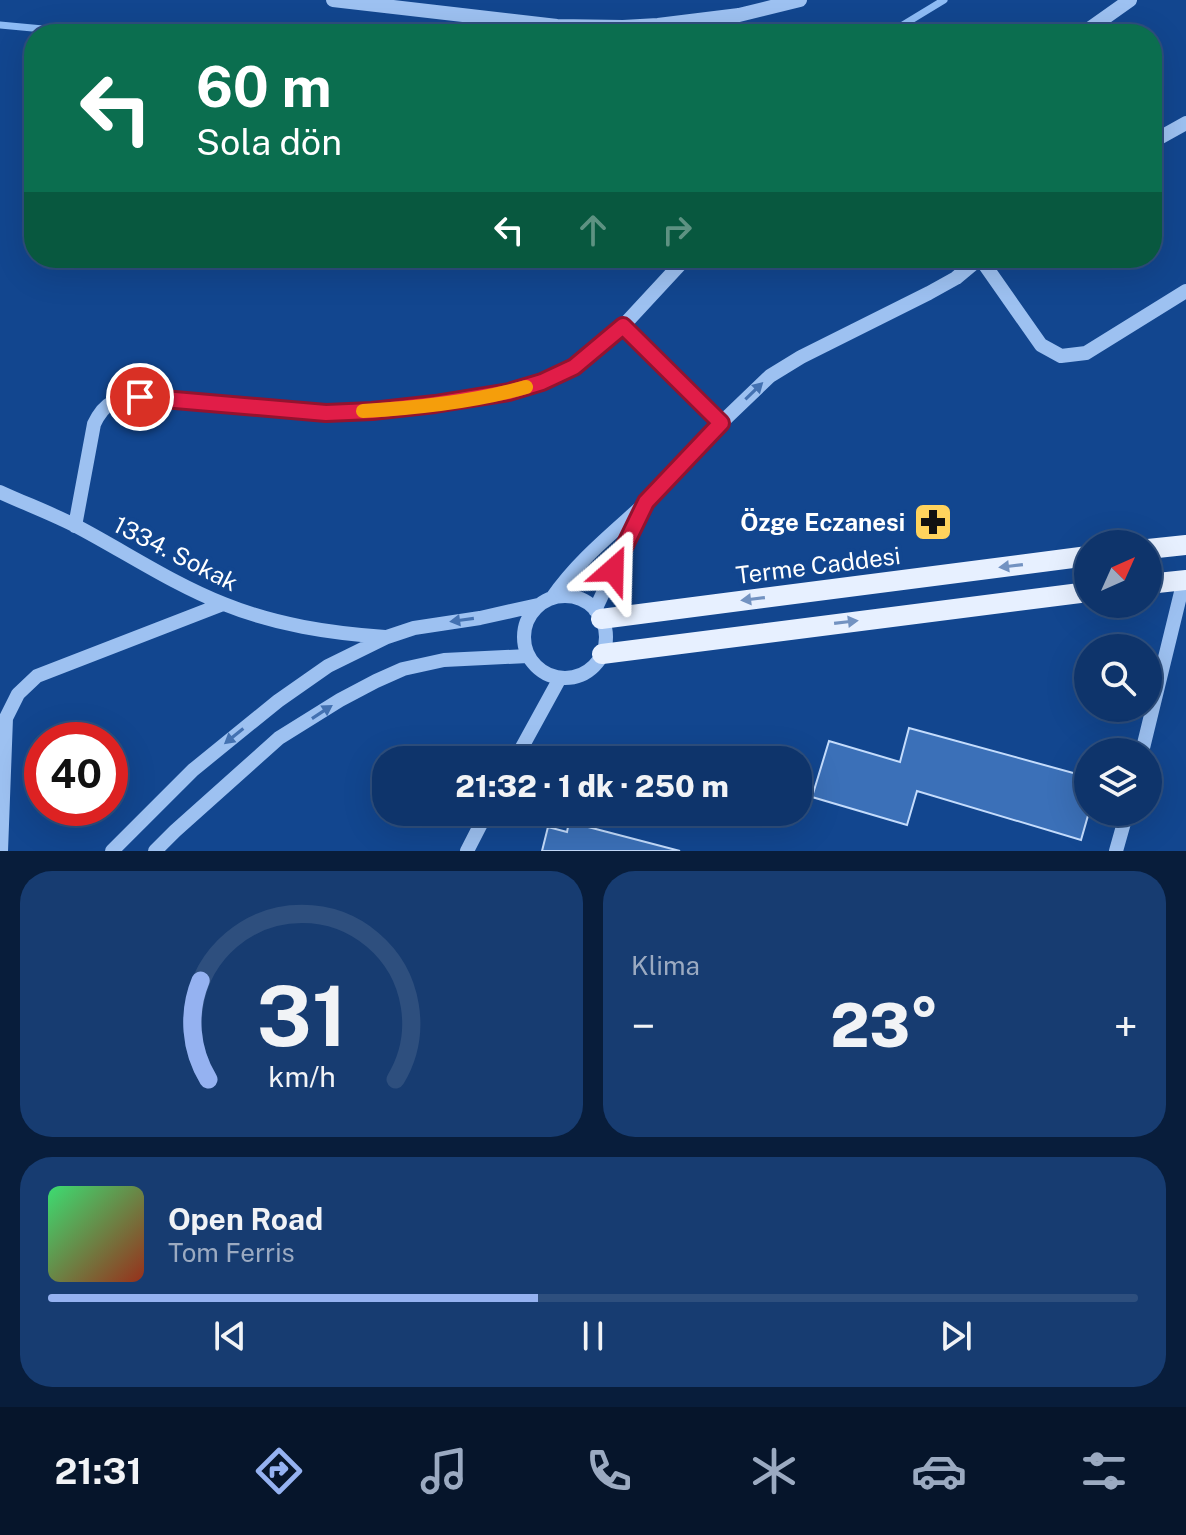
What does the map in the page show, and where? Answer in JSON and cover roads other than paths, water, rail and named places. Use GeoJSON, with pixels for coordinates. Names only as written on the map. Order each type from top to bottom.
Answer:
{"type":"FeatureCollection","features":[{"type":"Feature","properties":{"kind":"main road"},"geometry":{"type":"LineString","coordinates":[[1162,548],[1186,545]]}},
{"type":"Feature","properties":{"kind":"main road","name":"Terme Caddesi"},"geometry":{"type":"LineString","coordinates":[[598,614],[1074,558]]}},
{"type":"Feature","properties":{"kind":"main road"},"geometry":{"type":"LineString","coordinates":[[1162,582],[1185,580]]}},
{"type":"Feature","properties":{"kind":"main road"},"geometry":{"type":"LineString","coordinates":[[602,654],[1074,594]]}},
{"type":"Feature","properties":{"kind":"street"},"geometry":{"type":"LineString","coordinates":[[333,0],[540,24]]}},
{"type":"Feature","properties":{"kind":"street"},"geometry":{"type":"LineString","coordinates":[[666,24],[739,15],[800,0]]}},
{"type":"Feature","properties":{"kind":"street"},"geometry":{"type":"LineString","coordinates":[[1096,24],[1130,0]]}},
{"type":"Feature","properties":{"kind":"street"},"geometry":{"type":"LineString","coordinates":[[1162,136],[1186,123]]}},
{"type":"Feature","properties":{"kind":"street"},"geometry":{"type":"LineString","coordinates":[[75,526],[94,424],[101,411],[112,402],[140,397],[326,413],[435,404],[509,392],[542,382],[574,367],[623,326],[677,268]]}},
{"type":"Feature","properties":{"kind":"street"},"geometry":{"type":"LineString","coordinates":[[112,851],[193,770],[241,730],[328,666],[387,637],[414,628],[480,618],[545,602],[563,596],[575,597],[586,602],[598,614],[605,630],[602,654],[585,673],[560,678],[536,667],[524,643],[524,629],[529,616],[545,602],[589,554],[646,502],[770,376],[801,357],[929,293],[968,268]]}},
{"type":"Feature","properties":{"kind":"street"},"geometry":{"type":"LineString","coordinates":[[987,268],[1041,345],[1061,356],[1086,353],[1186,291]]}},
{"type":"Feature","properties":{"kind":"street"},"geometry":{"type":"LineString","coordinates":[[623,326],[721,423]]}},
{"type":"Feature","properties":{"kind":"street","name":"1334. Sokak"},"geometry":{"type":"LineString","coordinates":[[0,492],[75,526],[223,604],[301,627],[387,637]]}},
{"type":"Feature","properties":{"kind":"street"},"geometry":{"type":"LineString","coordinates":[[598,614],[646,502]]}},
{"type":"Feature","properties":{"kind":"street"},"geometry":{"type":"LineString","coordinates":[[1146,738],[1185,580]]}},
{"type":"Feature","properties":{"kind":"street"},"geometry":{"type":"LineString","coordinates":[[1,851],[6,718],[18,694],[37,676],[223,604]]}},
{"type":"Feature","properties":{"kind":"street"},"geometry":{"type":"LineString","coordinates":[[155,851],[279,738],[376,681],[403,669],[444,660],[528,656]]}},
{"type":"Feature","properties":{"kind":"street"},"geometry":{"type":"LineString","coordinates":[[523,746],[560,678]]}},
{"type":"Feature","properties":{"kind":"street"},"geometry":{"type":"LineString","coordinates":[[467,851],[480,826]]}},
{"type":"Feature","properties":{"kind":"street"},"geometry":{"type":"LineString","coordinates":[[1116,851],[1123,826]]}},
{"type":"Feature","properties":{"kind":"waterway"},"geometry":{"type":"LineString","coordinates":[[904,24],[944,0]]}},
{"type":"Feature","properties":{"kind":"waterway"},"geometry":{"type":"LineString","coordinates":[[0,25],[24,27]]}},
{"type":"Feature","properties":{"kind":"place","name":"Özge Eczanesi"},"geometry":{"type":"Point","coordinates":[933,522]}}]}
